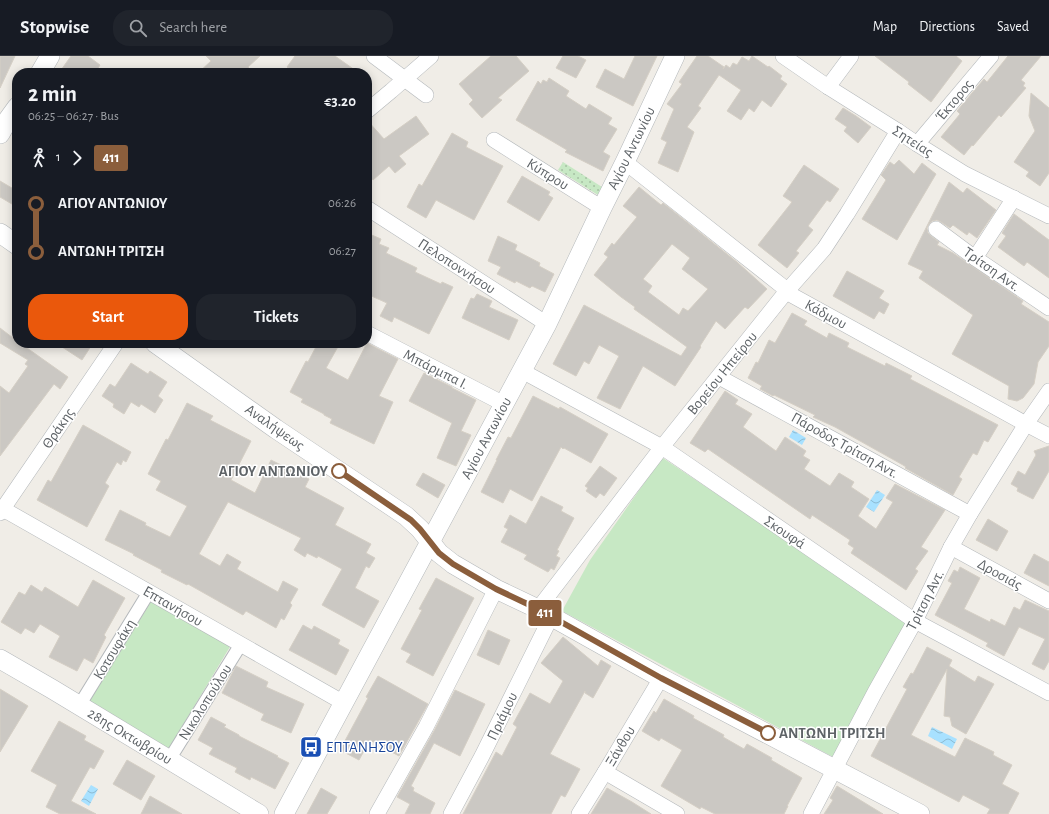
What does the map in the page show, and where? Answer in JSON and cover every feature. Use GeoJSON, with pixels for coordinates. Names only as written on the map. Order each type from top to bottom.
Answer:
{"type":"FeatureCollection","features":[{"type":"Feature","properties":{"kind":"street"},"geometry":{"type":"LineString","coordinates":[[30,68],[36,56]]}},
{"type":"Feature","properties":{"kind":"street"},"geometry":{"type":"LineString","coordinates":[[43,68],[50,56]]}},
{"type":"Feature","properties":{"kind":"street"},"geometry":{"type":"LineString","coordinates":[[374,56],[426,96]]}},
{"type":"Feature","properties":{"kind":"street"},"geometry":{"type":"LineString","coordinates":[[372,107],[431,56]]}},
{"type":"Feature","properties":{"kind":"street","name":"Αγίου Αντωνίου"},"geometry":{"type":"LineString","coordinates":[[284,814],[547,324],[675,56]]}},
{"type":"Feature","properties":{"kind":"street","name":"Σητείας"},"geometry":{"type":"LineString","coordinates":[[783,56],[828,88],[965,174],[1049,216]]}},
{"type":"Feature","properties":{"kind":"street"},"geometry":{"type":"LineString","coordinates":[[828,88],[851,56]]}},
{"type":"Feature","properties":{"kind":"street","name":"Έκτορος"},"geometry":{"type":"LineString","coordinates":[[917,144],[991,56]]}},
{"type":"Feature","properties":{"kind":"street","name":"Βορείου Ηπείρου"},"geometry":{"type":"LineString","coordinates":[[544,613],[662,447],[786,292],[824,249],[898,131]]}},
{"type":"Feature","properties":{"kind":"street","name":"Κύπρου"},"geometry":{"type":"LineString","coordinates":[[494,140],[602,208]]}},
{"type":"Feature","properties":{"kind":"street","name":"Κάδμου"},"geometry":{"type":"LineString","coordinates":[[625,162],[782,286],[786,292],[1049,436]]}},
{"type":"Feature","properties":{"kind":"street"},"geometry":{"type":"LineString","coordinates":[[975,258],[1014,198]]}},
{"type":"Feature","properties":{"kind":"street","name":"Πελοποννήσου"},"geometry":{"type":"LineString","coordinates":[[372,211],[547,324]]}},
{"type":"Feature","properties":{"kind":"street","name":"Τρίτση Αντ."},"geometry":{"type":"LineString","coordinates":[[936,229],[975,258],[1049,308]]}},
{"type":"Feature","properties":{"kind":"street"},"geometry":{"type":"LineString","coordinates":[[0,233],[12,241]]}},
{"type":"Feature","properties":{"kind":"street","name":"Μπάρμπα Ι."},"geometry":{"type":"LineString","coordinates":[[372,336],[504,404]]}},
{"type":"Feature","properties":{"kind":"street","name":"Θράκης"},"geometry":{"type":"LineString","coordinates":[[1,511],[113,348]]}},
{"type":"Feature","properties":{"kind":"street","name":"Αναλήψεως"},"geometry":{"type":"LineString","coordinates":[[162,348],[276,429],[406,516],[416,524],[439,553],[449,561],[496,589],[544,613],[661,678],[920,814]]}},
{"type":"Feature","properties":{"kind":"street","name":"Σκουφά"},"geometry":{"type":"LineString","coordinates":[[522,371],[662,447],[915,621],[1049,694]]}},
{"type":"Feature","properties":{"kind":"street","name":"Πάροδος Τρίτση Αντ."},"geometry":{"type":"LineString","coordinates":[[719,377],[970,514]]}},
{"type":"Feature","properties":{"kind":"street","name":"Τρίτση Αντ."},"geometry":{"type":"LineString","coordinates":[[811,814],[875,692],[915,621],[970,514],[1026,424],[1049,391]]}},
{"type":"Feature","properties":{"kind":"street","name":"Επτανήσου"},"geometry":{"type":"LineString","coordinates":[[1,511],[149,592],[344,703]]}},
{"type":"Feature","properties":{"kind":"street","name":"Δροσιάς"},"geometry":{"type":"LineString","coordinates":[[952,548],[1049,600]]}},
{"type":"Feature","properties":{"kind":"street"},"geometry":{"type":"LineString","coordinates":[[377,814],[426,727],[496,589]]}},
{"type":"Feature","properties":{"kind":"street","name":"Κοτσυφάκη"},"geometry":{"type":"LineString","coordinates":[[79,706],[149,592]]}},
{"type":"Feature","properties":{"kind":"street","name":"Πριάμου"},"geometry":{"type":"LineString","coordinates":[[451,814],[482,756],[544,613]]}},
{"type":"Feature","properties":{"kind":"street","name":"Νικολοπούλου"},"geometry":{"type":"LineString","coordinates":[[169,760],[240,644]]}},
{"type":"Feature","properties":{"kind":"street","name":"28ης Οκτωβρίου"},"geometry":{"type":"LineString","coordinates":[[0,659],[259,814]]}},
{"type":"Feature","properties":{"kind":"street","name":"Ξάνθου"},"geometry":{"type":"LineString","coordinates":[[579,814],[661,678]]}},
{"type":"Feature","properties":{"kind":"street"},"geometry":{"type":"LineString","coordinates":[[605,772],[677,814]]}},
{"type":"Feature","properties":{"kind":"green space"},"geometry":{"type":"Polygon","coordinates":[[[563,162],[602,187],[598,195],[558,170],[563,162]]]}},
{"type":"Feature","properties":{"kind":"green space"},"geometry":{"type":"Polygon","coordinates":[[[657,454],[907,622],[833,757],[562,611],[590,560],[659,462],[657,454]]]}},
{"type":"Feature","properties":{"kind":"green space"},"geometry":{"type":"Polygon","coordinates":[[[152,600],[231,645],[168,750],[89,702],[152,600]]]}},
{"type":"Feature","properties":{"kind":"water"},"geometry":{"type":"Polygon","coordinates":[[[793,430],[806,438],[802,445],[789,437],[793,430]]]}},
{"type":"Feature","properties":{"kind":"water"},"geometry":{"type":"Polygon","coordinates":[[[877,490],[885,495],[874,512],[866,507],[877,490]]]}},
{"type":"Feature","properties":{"kind":"water"},"geometry":{"type":"Polygon","coordinates":[[[932,727],[957,739],[952,749],[928,736],[932,727]]]}},
{"type":"Feature","properties":{"kind":"water"},"geometry":{"type":"Polygon","coordinates":[[[91,785],[98,789],[89,806],[81,801],[91,785]]]}},
{"type":"Feature","properties":{"kind":"building"},"geometry":{"type":"Polygon","coordinates":[[[0,56],[15,56],[0,88],[0,56]]]}},
{"type":"Feature","properties":{"kind":"building"},"geometry":{"type":"Polygon","coordinates":[[[71,56],[88,56],[100,65],[98,68],[63,68],[71,56]]]}},
{"type":"Feature","properties":{"kind":"building"},"geometry":{"type":"Polygon","coordinates":[[[206,56],[260,56],[248,67],[249,68],[203,68],[211,61],[206,56]]]}},
{"type":"Feature","properties":{"kind":"building"},"geometry":{"type":"Polygon","coordinates":[[[295,56],[335,56],[352,68],[288,68],[287,67],[295,56]]]}},
{"type":"Feature","properties":{"kind":"building"},"geometry":{"type":"Polygon","coordinates":[[[491,56],[516,56],[529,71],[498,98],[502,100],[482,118],[469,104],[473,100],[459,84],[491,56]]]}},
{"type":"Feature","properties":{"kind":"building"},"geometry":{"type":"Polygon","coordinates":[[[563,56],[578,56],[586,60],[576,78],[556,68],[563,56]]]}},
{"type":"Feature","properties":{"kind":"building"},"geometry":{"type":"Polygon","coordinates":[[[635,56],[657,56],[633,106],[596,87],[605,69],[624,79],[635,56]]]}},
{"type":"Feature","properties":{"kind":"building"},"geometry":{"type":"Polygon","coordinates":[[[697,56],[708,56],[724,67],[723,69],[726,65],[730,68],[733,63],[737,65],[742,57],[749,61],[752,56],[782,76],[780,79],[787,84],[771,107],[762,100],[754,112],[749,108],[741,120],[727,111],[741,90],[719,75],[698,106],[701,108],[687,127],[694,132],[678,172],[658,163],[667,142],[661,139],[674,109],[667,104],[682,84],[679,82],[697,56]]]}},
{"type":"Feature","properties":{"kind":"building"},"geometry":{"type":"Polygon","coordinates":[[[875,56],[956,56],[962,61],[931,102],[908,84],[909,82],[875,56]]]}},
{"type":"Feature","properties":{"kind":"building"},"geometry":{"type":"Polygon","coordinates":[[[1008,56],[1041,56],[1021,80],[1025,83],[1023,86],[1026,88],[1001,117],[999,115],[964,155],[941,137],[960,114],[957,111],[984,79],[987,82],[1008,56]]]}},
{"type":"Feature","properties":{"kind":"building"},"geometry":{"type":"Polygon","coordinates":[[[549,78],[569,91],[566,96],[586,109],[589,104],[612,118],[608,124],[617,129],[603,152],[610,156],[603,171],[565,152],[567,150],[516,120],[538,81],[541,84],[543,80],[547,82],[549,78]]]}},
{"type":"Feature","properties":{"kind":"building"},"geometry":{"type":"Polygon","coordinates":[[[1031,93],[1049,108],[1049,173],[1040,186],[1026,176],[1029,172],[1014,162],[1035,131],[1029,116],[1031,93]]]}},
{"type":"Feature","properties":{"kind":"building"},"geometry":{"type":"Polygon","coordinates":[[[843,108],[871,127],[858,143],[844,131],[847,127],[835,119],[843,108]]]}},
{"type":"Feature","properties":{"kind":"building"},"geometry":{"type":"Polygon","coordinates":[[[416,116],[429,134],[399,156],[406,164],[395,173],[389,166],[373,180],[372,126],[384,139],[416,116]]]}},
{"type":"Feature","properties":{"kind":"building"},"geometry":{"type":"Polygon","coordinates":[[[452,133],[468,142],[466,147],[503,166],[474,220],[436,200],[426,218],[407,207],[419,184],[422,186],[452,133]]]}},
{"type":"Feature","properties":{"kind":"building"},"geometry":{"type":"Polygon","coordinates":[[[899,160],[914,174],[922,163],[936,174],[897,240],[862,219],[886,180],[881,175],[890,162],[894,165],[899,160]]]}},
{"type":"Feature","properties":{"kind":"building"},"geometry":{"type":"Polygon","coordinates":[[[804,165],[839,189],[830,202],[827,200],[808,226],[813,230],[796,251],[799,253],[787,268],[758,245],[792,202],[783,196],[804,165]]]}},
{"type":"Feature","properties":{"kind":"building"},"geometry":{"type":"Polygon","coordinates":[[[522,176],[550,192],[548,195],[553,198],[539,221],[507,202],[522,176]]]}},
{"type":"Feature","properties":{"kind":"building"},"geometry":{"type":"Polygon","coordinates":[[[0,181],[12,188],[12,204],[0,197],[0,181]]]}},
{"type":"Feature","properties":{"kind":"building"},"geometry":{"type":"Polygon","coordinates":[[[949,182],[963,193],[967,188],[996,210],[977,238],[969,232],[967,235],[953,225],[950,228],[937,220],[932,221],[929,224],[927,228],[928,233],[939,242],[937,245],[953,253],[1023,301],[1021,304],[1049,322],[1049,346],[1038,362],[1034,384],[1023,398],[1017,401],[1008,399],[1009,386],[952,354],[973,315],[919,278],[923,271],[908,264],[949,182]]]}},
{"type":"Feature","properties":{"kind":"building"},"geometry":{"type":"Polygon","coordinates":[[[639,187],[661,205],[663,203],[737,262],[767,289],[748,309],[745,307],[725,329],[716,321],[675,386],[643,366],[620,409],[597,398],[619,356],[599,345],[589,364],[584,361],[576,376],[553,364],[584,305],[681,356],[687,347],[634,309],[635,307],[594,275],[608,257],[604,254],[612,243],[614,245],[637,217],[623,206],[639,187]],[[672,244],[643,279],[652,286],[648,292],[679,315],[683,308],[688,311],[708,289],[682,269],[690,258],[672,244]]]}},
{"type":"Feature","properties":{"kind":"building"},"geometry":{"type":"Polygon","coordinates":[[[1014,214],[1049,240],[1049,278],[1027,262],[1024,266],[998,247],[1006,236],[1002,233],[1014,214]]]}},
{"type":"Feature","properties":{"kind":"building"},"geometry":{"type":"Polygon","coordinates":[[[372,235],[381,239],[379,244],[389,248],[386,253],[417,268],[415,272],[441,284],[442,282],[453,287],[429,334],[394,317],[392,322],[380,316],[387,303],[372,296],[372,235]]]}},
{"type":"Feature","properties":{"kind":"building"},"geometry":{"type":"Polygon","coordinates":[[[498,236],[517,245],[515,250],[540,263],[539,266],[554,274],[545,292],[532,286],[530,288],[516,281],[515,283],[497,274],[501,267],[488,261],[498,236]]]}},
{"type":"Feature","properties":{"kind":"building"},"geometry":{"type":"Polygon","coordinates":[[[847,271],[884,291],[879,298],[889,304],[884,314],[879,311],[874,319],[833,296],[847,271]]]}},
{"type":"Feature","properties":{"kind":"building"},"geometry":{"type":"Polygon","coordinates":[[[477,294],[492,301],[489,307],[518,320],[509,340],[462,318],[471,298],[474,299],[477,294]]]}},
{"type":"Feature","properties":{"kind":"building"},"geometry":{"type":"Polygon","coordinates":[[[792,313],[807,321],[804,325],[827,338],[829,333],[849,343],[847,347],[885,366],[886,363],[912,376],[910,379],[998,425],[988,442],[984,440],[977,455],[973,453],[959,477],[962,479],[953,495],[835,427],[813,417],[815,415],[760,389],[762,386],[748,378],[756,362],[758,363],[769,340],[775,343],[792,313]]]}},
{"type":"Feature","properties":{"kind":"building"},"geometry":{"type":"Polygon","coordinates":[[[0,328],[12,337],[12,348],[27,348],[68,377],[60,389],[54,384],[0,456],[0,386],[9,393],[28,366],[25,364],[28,360],[0,343],[0,328]]]}},
{"type":"Feature","properties":{"kind":"building"},"geometry":{"type":"Polygon","coordinates":[[[372,346],[398,359],[379,396],[393,402],[374,444],[330,423],[332,419],[301,402],[303,399],[290,392],[306,361],[308,362],[315,348],[337,348],[326,368],[348,380],[364,348],[372,348],[372,346]]]}},
{"type":"Feature","properties":{"kind":"building"},"geometry":{"type":"Polygon","coordinates":[[[64,348],[90,348],[82,360],[64,348]]]}},
{"type":"Feature","properties":{"kind":"building"},"geometry":{"type":"Polygon","coordinates":[[[131,363],[148,374],[150,371],[167,382],[158,396],[163,400],[155,413],[141,404],[139,407],[131,402],[124,414],[113,407],[114,404],[102,396],[110,384],[115,387],[131,363]]]}},
{"type":"Feature","properties":{"kind":"building"},"geometry":{"type":"Polygon","coordinates":[[[424,373],[476,400],[461,431],[471,435],[456,466],[437,458],[452,423],[409,401],[424,373]]]}},
{"type":"Feature","properties":{"kind":"building"},"geometry":{"type":"Polygon","coordinates":[[[725,391],[738,400],[735,404],[752,414],[743,427],[776,451],[785,437],[806,451],[803,456],[810,460],[804,469],[830,486],[839,473],[854,482],[851,487],[869,499],[858,516],[876,529],[893,502],[886,498],[895,484],[945,510],[921,547],[928,551],[915,569],[918,571],[906,590],[851,553],[854,548],[848,544],[850,540],[812,515],[810,519],[708,449],[705,452],[690,443],[725,391]]]}},
{"type":"Feature","properties":{"kind":"building"},"geometry":{"type":"Polygon","coordinates":[[[533,396],[559,409],[560,407],[608,434],[591,463],[561,447],[532,501],[510,489],[503,503],[481,492],[508,437],[511,438],[533,396]]]}},
{"type":"Feature","properties":{"kind":"building"},"geometry":{"type":"Polygon","coordinates":[[[187,403],[213,416],[210,420],[251,441],[231,480],[255,493],[271,460],[309,479],[305,487],[344,508],[335,525],[371,544],[366,553],[375,558],[369,568],[366,566],[355,588],[379,601],[364,628],[322,605],[342,569],[318,556],[317,558],[307,553],[305,557],[294,550],[301,538],[228,502],[199,554],[220,566],[227,554],[241,562],[237,569],[278,592],[283,581],[298,589],[290,603],[292,605],[284,620],[281,618],[276,628],[246,611],[243,615],[188,584],[187,585],[161,572],[162,570],[133,555],[134,554],[105,540],[120,510],[146,523],[145,525],[170,537],[187,506],[156,490],[161,481],[148,474],[187,403]]]}},
{"type":"Feature","properties":{"kind":"building"},"geometry":{"type":"Polygon","coordinates":[[[83,425],[131,452],[126,462],[123,460],[121,465],[117,462],[105,483],[109,486],[87,527],[37,500],[48,480],[51,482],[83,425]]]}},
{"type":"Feature","properties":{"kind":"building"},"geometry":{"type":"Polygon","coordinates":[[[1049,446],[1049,471],[1033,499],[1017,491],[1018,488],[1011,484],[1018,471],[1025,475],[1036,455],[1034,451],[1049,446]]]}},
{"type":"Feature","properties":{"kind":"building"},"geometry":{"type":"Polygon","coordinates":[[[600,466],[617,478],[604,496],[600,493],[596,498],[586,491],[588,488],[585,486],[600,466]]]}},
{"type":"Feature","properties":{"kind":"building"},"geometry":{"type":"Polygon","coordinates":[[[423,473],[445,485],[438,498],[416,485],[423,473]]]}},
{"type":"Feature","properties":{"kind":"building"},"geometry":{"type":"Polygon","coordinates":[[[541,496],[563,507],[561,511],[574,518],[557,550],[559,551],[556,556],[560,558],[554,570],[551,568],[548,572],[524,559],[527,555],[501,542],[508,529],[504,527],[510,515],[526,524],[541,496]]]}},
{"type":"Feature","properties":{"kind":"building"},"geometry":{"type":"Polygon","coordinates":[[[988,519],[1008,531],[997,551],[976,540],[988,519]]]}},
{"type":"Feature","properties":{"kind":"building"},"geometry":{"type":"Polygon","coordinates":[[[1034,554],[1049,562],[1049,586],[1024,573],[1034,554]]]}},
{"type":"Feature","properties":{"kind":"building"},"geometry":{"type":"Polygon","coordinates":[[[960,567],[980,578],[964,609],[990,622],[991,619],[1005,626],[1014,607],[1020,610],[1025,600],[1049,611],[1049,661],[1044,670],[1032,664],[1045,639],[1019,627],[1004,656],[986,646],[988,643],[935,615],[952,583],[948,581],[954,570],[958,572],[960,567]]]}},
{"type":"Feature","properties":{"kind":"building"},"geometry":{"type":"Polygon","coordinates":[[[436,578],[474,598],[433,676],[406,662],[411,654],[401,649],[422,610],[419,609],[436,578]]]}},
{"type":"Feature","properties":{"kind":"building"},"geometry":{"type":"Polygon","coordinates":[[[93,580],[125,598],[104,635],[106,637],[93,663],[84,658],[77,671],[49,657],[60,636],[40,624],[34,633],[25,628],[21,634],[1,622],[19,592],[25,595],[31,585],[42,592],[45,587],[78,607],[93,580]]]}},
{"type":"Feature","properties":{"kind":"building"},"geometry":{"type":"Polygon","coordinates":[[[303,625],[312,630],[314,626],[340,640],[338,644],[349,650],[336,675],[289,650],[303,625]]]}},
{"type":"Feature","properties":{"kind":"building"},"geometry":{"type":"Polygon","coordinates":[[[488,630],[510,640],[499,665],[477,655],[488,630]]]}},
{"type":"Feature","properties":{"kind":"building"},"geometry":{"type":"Polygon","coordinates":[[[563,637],[598,666],[601,660],[611,666],[593,698],[585,693],[585,691],[550,754],[580,769],[565,797],[561,795],[551,814],[463,814],[496,752],[502,756],[517,727],[513,724],[530,693],[550,704],[563,681],[541,663],[563,637]]]}},
{"type":"Feature","properties":{"kind":"building"},"geometry":{"type":"Polygon","coordinates":[[[927,647],[952,660],[949,666],[975,682],[978,676],[994,684],[966,734],[952,726],[950,717],[944,716],[947,669],[911,735],[955,757],[965,738],[994,752],[993,755],[1012,765],[1002,784],[1019,793],[1008,814],[987,814],[990,809],[963,795],[959,802],[871,756],[907,689],[903,687],[911,673],[913,674],[927,647]]]}},
{"type":"Feature","properties":{"kind":"building"},"geometry":{"type":"Polygon","coordinates":[[[236,666],[268,682],[266,687],[304,704],[291,733],[261,720],[264,714],[222,693],[236,666]]]}},
{"type":"Feature","properties":{"kind":"building"},"geometry":{"type":"Polygon","coordinates":[[[378,676],[428,704],[399,756],[370,740],[359,760],[340,750],[378,676]]]}},
{"type":"Feature","properties":{"kind":"building"},"geometry":{"type":"Polygon","coordinates":[[[0,689],[28,706],[0,752],[0,689]]]}},
{"type":"Feature","properties":{"kind":"building"},"geometry":{"type":"Polygon","coordinates":[[[455,690],[485,704],[460,756],[434,743],[411,786],[414,788],[413,791],[435,803],[430,814],[405,814],[410,804],[397,797],[455,690]]]}},
{"type":"Feature","properties":{"kind":"building"},"geometry":{"type":"Polygon","coordinates":[[[664,699],[694,716],[693,718],[724,735],[723,737],[744,749],[747,744],[772,758],[771,760],[802,778],[784,814],[715,814],[701,807],[700,809],[661,786],[682,750],[661,738],[659,741],[642,731],[654,711],[656,713],[664,699]]]}},
{"type":"Feature","properties":{"kind":"building"},"geometry":{"type":"Polygon","coordinates":[[[211,717],[226,725],[224,727],[239,736],[289,763],[275,789],[251,777],[250,780],[235,772],[237,768],[209,754],[213,748],[198,740],[211,717]]]}},
{"type":"Feature","properties":{"kind":"building"},"geometry":{"type":"Polygon","coordinates":[[[59,721],[86,736],[84,740],[104,751],[94,769],[90,767],[71,801],[96,814],[60,814],[46,807],[57,785],[31,771],[59,721]]]}},
{"type":"Feature","properties":{"kind":"building"},"geometry":{"type":"Polygon","coordinates":[[[127,760],[155,776],[141,800],[113,784],[127,760]]]}},
{"type":"Feature","properties":{"kind":"building"},"geometry":{"type":"Polygon","coordinates":[[[837,786],[883,814],[824,814],[833,800],[830,798],[837,786]]]}},
{"type":"Feature","properties":{"kind":"building"},"geometry":{"type":"Polygon","coordinates":[[[321,788],[337,797],[327,814],[307,814],[321,788]]]}},
{"type":"Feature","properties":{"kind":"building"},"geometry":{"type":"Polygon","coordinates":[[[607,788],[632,802],[651,814],[591,814],[607,788]]]}},
{"type":"Feature","properties":{"kind":"building"},"geometry":{"type":"Polygon","coordinates":[[[150,796],[182,814],[141,814],[150,796]]]}},
{"type":"Feature","properties":{"kind":"bus line","name":"411"},"geometry":{"type":"LineString","coordinates":[[339,471],[416,524],[439,553],[453,564],[496,589],[538,609],[661,678],[768,733]]}},
{"type":"Feature","properties":{"kind":"place","name":"ΑΓΙΟΥ ΑΝΤΩΝΙΟΥ"},"geometry":{"type":"Point","coordinates":[339,471]}},
{"type":"Feature","properties":{"kind":"place","name":"ΑΝΤΩΝΗ ΤΡΙΤΣΗ"},"geometry":{"type":"Point","coordinates":[768,733]}},
{"type":"Feature","properties":{"kind":"place","name":"ΕΠΤΑΝΗΣΟΥ"},"geometry":{"type":"Point","coordinates":[311,747]}}]}
